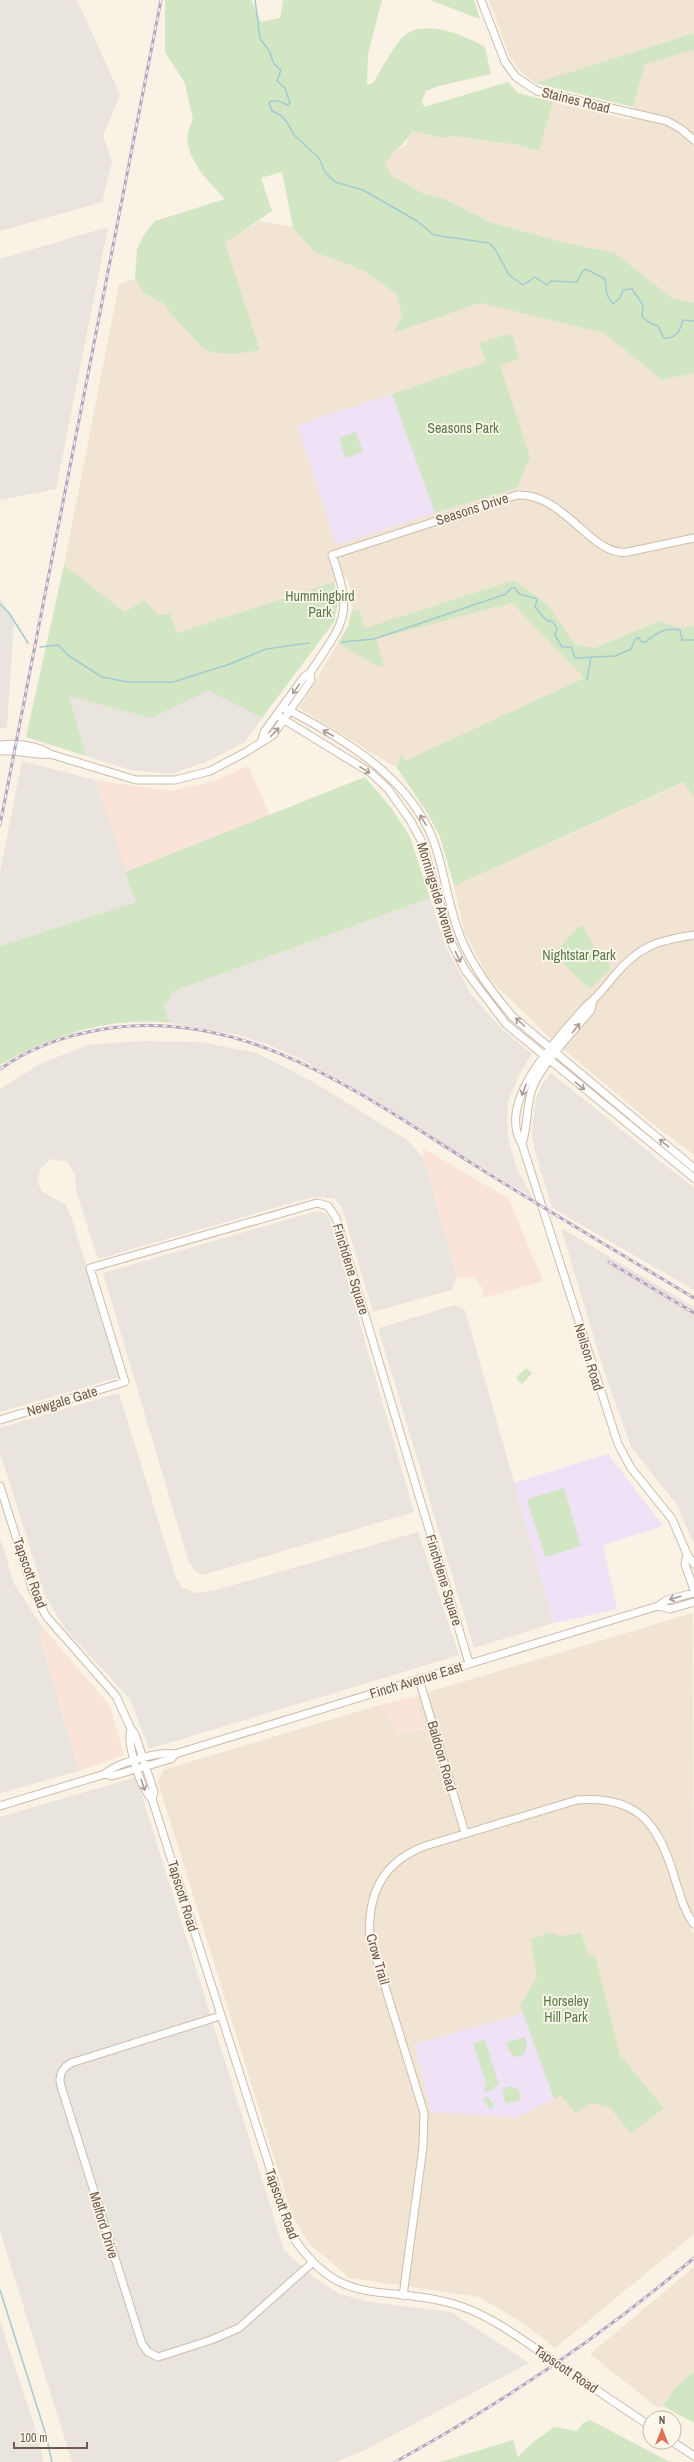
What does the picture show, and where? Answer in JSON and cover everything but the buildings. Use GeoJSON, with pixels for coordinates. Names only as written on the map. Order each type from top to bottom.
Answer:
{"type":"FeatureCollection","features":[{"type":"Feature","properties":{"kind":"street","name":"Staines Road"},"geometry":{"type":"LineString","coordinates":[[481,0],[504,62],[524,84],[552,95],[667,122],[681,129],[694,140]]}},
{"type":"Feature","properties":{"kind":"street","name":"Seasons Drive"},"geometry":{"type":"LineString","coordinates":[[310,673],[335,636],[344,612],[345,596],[332,555],[507,497],[523,495],[548,502],[598,542],[618,552],[628,552],[694,538]]}},
{"type":"Feature","properties":{"kind":"street"},"geometry":{"type":"LineString","coordinates":[[0,745],[16,744],[42,749],[50,754],[136,780],[175,780],[210,771],[246,752],[262,740],[273,735],[291,711],[310,680],[310,673],[304,676],[278,716],[264,732],[262,740]]}},
{"type":"Feature","properties":{"kind":"street","name":"Morningside Avenue"},"geometry":{"type":"LineString","coordinates":[[283,707],[352,747],[383,770],[401,788],[428,828],[460,935],[475,967],[497,998],[513,1017],[694,1168]]}},
{"type":"Feature","properties":{"kind":"street","name":"Morningside Avenue"},"geometry":{"type":"LineString","coordinates":[[278,716],[370,773],[388,789],[410,820],[422,842],[451,942],[464,970],[506,1024],[550,1062],[694,1178]]}},
{"type":"Feature","properties":{"kind":"street"},"geometry":{"type":"LineString","coordinates":[[0,751],[15,750],[41,755],[50,754]]}},
{"type":"Feature","properties":{"kind":"street"},"geometry":{"type":"LineString","coordinates":[[593,1000],[625,963],[647,946],[661,941],[694,935]]}},
{"type":"Feature","properties":{"kind":"street","name":"Neilson Road"},"geometry":{"type":"LineString","coordinates":[[593,1000],[549,1048],[524,1088],[518,1111],[517,1134],[522,1144],[618,1444],[631,1468],[672,1519],[687,1554],[694,1564]]}},
{"type":"Feature","properties":{"kind":"street","name":"Neilson Road"},"geometry":{"type":"LineString","coordinates":[[522,1144],[525,1135],[526,1112],[533,1087],[556,1054],[591,1010],[593,1000]]}},
{"type":"Feature","properties":{"kind":"street"},"geometry":{"type":"LineString","coordinates":[[623,1120],[628,1114]]}},
{"type":"Feature","properties":{"kind":"street","name":"Finchdene Square"},"geometry":{"type":"LineString","coordinates":[[125,1382],[90,1268],[317,1203],[328,1206],[336,1218],[469,1664]]}},
{"type":"Feature","properties":{"kind":"street","name":"Newgale Gate"},"geometry":{"type":"LineString","coordinates":[[0,1420],[125,1382]]}},
{"type":"Feature","properties":{"kind":"street","name":"Tapscott Road"},"geometry":{"type":"LineString","coordinates":[[0,1486],[33,1591],[46,1616],[116,1696],[131,1729],[136,1734],[154,1792],[152,1799]]}},
{"type":"Feature","properties":{"kind":"street","name":"Neilson Road"},"geometry":{"type":"LineString","coordinates":[[687,1554],[685,1564],[694,1591]]}},
{"type":"Feature","properties":{"kind":"street","name":"Finch Avenue East"},"geometry":{"type":"LineString","coordinates":[[105,1774],[110,1768],[167,1752],[175,1754],[658,1606],[667,1600],[694,1591]]}},
{"type":"Feature","properties":{"kind":"street","name":"Finch Avenue East"},"geometry":{"type":"LineString","coordinates":[[658,1606],[670,1609],[694,1602]]}},
{"type":"Feature","properties":{"kind":"street","name":"Baldoon Road"},"geometry":{"type":"LineString","coordinates":[[419,1679],[465,1833]]}},
{"type":"Feature","properties":{"kind":"street","name":"Tapscott Road"},"geometry":{"type":"LineString","coordinates":[[131,1729],[128,1736],[137,1769],[145,1793],[152,1799],[290,2234],[312,2263],[344,2286],[454,2304],[489,2319],[642,2421]]}},
{"type":"Feature","properties":{"kind":"street","name":"Finch Avenue East"},"geometry":{"type":"LineString","coordinates":[[0,1806],[105,1774],[112,1776],[171,1759],[175,1754]]}},
{"type":"Feature","properties":{"kind":"street","name":"Crow Trail"},"geometry":{"type":"LineString","coordinates":[[403,2296],[424,2145],[424,2113],[370,1938],[369,1915],[375,1890],[387,1871],[398,1861],[417,1849],[465,1833],[577,1800],[603,1799],[618,1803],[644,1817],[659,1836],[669,1856],[683,1905],[694,1924]]}},
{"type":"Feature","properties":{"kind":"street","name":"Melford Drive"},"geometry":{"type":"LineString","coordinates":[[220,2016],[71,2063],[63,2070],[60,2076],[61,2086],[142,2344],[150,2354],[164,2356],[235,2330],[312,2263]]}},
{"type":"Feature","properties":{"kind":"street"},"geometry":{"type":"LineString","coordinates":[[682,2448],[694,2456]]}},
{"type":"Feature","properties":{"kind":"shaded area"},"geometry":{"type":"Polygon","coordinates":[[[0,0],[77,0],[120,95],[103,136],[112,161],[102,202],[0,231],[0,0]]]}},
{"type":"Feature","properties":{"kind":"shaded area"},"geometry":{"type":"Polygon","coordinates":[[[489,0],[694,0],[694,33],[535,83],[520,71],[510,58],[489,0]]]}},
{"type":"Feature","properties":{"kind":"shaded area"},"geometry":{"type":"Polygon","coordinates":[[[694,50],[694,303],[672,298],[615,253],[562,242],[490,222],[445,199],[424,194],[392,176],[385,164],[390,156],[406,144],[413,131],[441,138],[452,136],[518,145],[539,151],[553,102],[630,120],[645,64],[694,50]]]}},
{"type":"Feature","properties":{"kind":"shaded area"},"geometry":{"type":"Polygon","coordinates":[[[259,221],[293,227],[314,252],[363,270],[396,294],[402,315],[395,333],[480,303],[604,333],[662,380],[694,373],[694,625],[683,630],[660,621],[594,648],[575,644],[547,604],[514,580],[365,628],[359,609],[352,611],[352,595],[347,578],[177,633],[170,613],[158,615],[144,600],[125,612],[64,565],[119,284],[135,279],[144,293],[165,304],[170,313],[205,349],[215,353],[260,350],[225,243],[259,221]]]}},
{"type":"Feature","properties":{"kind":"shaded area"},"geometry":{"type":"Polygon","coordinates":[[[108,227],[56,489],[0,500],[0,259],[108,227]]]}},
{"type":"Feature","properties":{"kind":"shaded area"},"geometry":{"type":"Polygon","coordinates":[[[392,394],[435,513],[336,545],[297,425],[392,394]]]}},
{"type":"Feature","properties":{"kind":"shaded area"},"geometry":{"type":"Polygon","coordinates":[[[0,599],[14,620],[7,727],[0,729],[0,599]]]}},
{"type":"Feature","properties":{"kind":"shaded area"},"geometry":{"type":"Polygon","coordinates":[[[512,603],[584,678],[404,762],[401,755],[397,768],[299,708],[338,643],[384,665],[375,639],[512,603]]]}},
{"type":"Feature","properties":{"kind":"shaded area"},"geometry":{"type":"Polygon","coordinates":[[[209,691],[262,718],[245,742],[208,761],[171,774],[131,770],[86,756],[69,696],[151,718],[209,691]]]}},
{"type":"Feature","properties":{"kind":"shaded area"},"geometry":{"type":"Polygon","coordinates":[[[22,761],[95,780],[136,902],[0,946],[0,872],[22,761]]]}},
{"type":"Feature","properties":{"kind":"shaded area"},"geometry":{"type":"Polygon","coordinates":[[[248,766],[270,815],[125,872],[95,780],[170,791],[213,781],[248,766]]]}},
{"type":"Feature","properties":{"kind":"shaded area"},"geometry":{"type":"Polygon","coordinates":[[[685,782],[694,798],[694,1155],[649,1121],[549,1037],[489,979],[464,931],[454,886],[685,782]]]}},
{"type":"Feature","properties":{"kind":"shaded area"},"geometry":{"type":"Polygon","coordinates":[[[430,898],[445,945],[470,993],[502,1029],[532,1054],[521,1071],[508,1101],[507,1118],[508,1137],[516,1167],[532,1197],[301,1059],[267,1044],[234,1034],[170,1023],[163,1004],[167,1003],[174,991],[430,898]]]}},
{"type":"Feature","properties":{"kind":"shaded area"},"geometry":{"type":"Polygon","coordinates":[[[142,1041],[199,1042],[257,1053],[315,1083],[407,1140],[423,1157],[457,1278],[451,1290],[373,1312],[342,1208],[334,1198],[312,1197],[98,1259],[76,1191],[75,1174],[67,1162],[50,1159],[40,1170],[37,1182],[43,1192],[66,1205],[73,1222],[120,1377],[0,1412],[0,1089],[40,1064],[87,1045],[142,1041]]]}},
{"type":"Feature","properties":{"kind":"shaded area"},"geometry":{"type":"Polygon","coordinates":[[[551,1073],[694,1188],[694,1290],[552,1208],[534,1148],[532,1132],[536,1098],[541,1086],[551,1073]]]}},
{"type":"Feature","properties":{"kind":"shaded area"},"geometry":{"type":"Polygon","coordinates":[[[423,1148],[509,1199],[543,1281],[483,1298],[483,1288],[473,1277],[457,1278],[423,1157],[423,1148]]]}},
{"type":"Feature","properties":{"kind":"shaded area"},"geometry":{"type":"Polygon","coordinates":[[[317,1211],[325,1213],[330,1220],[414,1512],[203,1575],[194,1570],[188,1560],[103,1273],[317,1211]]]}},
{"type":"Feature","properties":{"kind":"shaded area"},"geometry":{"type":"Polygon","coordinates":[[[561,1228],[694,1307],[694,1544],[677,1505],[631,1447],[603,1368],[561,1228]]]}},
{"type":"Feature","properties":{"kind":"shaded area"},"geometry":{"type":"Polygon","coordinates":[[[455,1305],[465,1310],[554,1623],[474,1648],[379,1331],[379,1328],[455,1305]]]}},
{"type":"Feature","properties":{"kind":"shaded area"},"geometry":{"type":"Polygon","coordinates":[[[119,1393],[176,1578],[182,1587],[195,1593],[213,1591],[418,1532],[459,1655],[149,1749],[130,1699],[65,1629],[44,1593],[0,1452],[0,1428],[119,1393]]]}},
{"type":"Feature","properties":{"kind":"shaded area"},"geometry":{"type":"Polygon","coordinates":[[[608,1454],[663,1526],[603,1545],[617,1609],[554,1623],[514,1483],[608,1454]]]}},
{"type":"Feature","properties":{"kind":"shaded area"},"geometry":{"type":"Polygon","coordinates":[[[0,1537],[14,1584],[41,1625],[41,1642],[79,1771],[0,1793],[0,1537]]]}},
{"type":"Feature","properties":{"kind":"shaded area"},"geometry":{"type":"Polygon","coordinates":[[[693,1613],[694,1925],[690,1929],[694,1933],[694,2234],[555,2348],[523,2323],[479,2297],[350,2278],[309,2244],[291,2212],[158,1782],[163,1770],[380,1705],[399,1734],[425,1728],[415,1696],[693,1613]]]}},
{"type":"Feature","properties":{"kind":"shaded area"},"geometry":{"type":"Polygon","coordinates":[[[41,1625],[110,1706],[124,1755],[79,1771],[41,1642],[41,1625]]]}},
{"type":"Feature","properties":{"kind":"shaded area"},"geometry":{"type":"Polygon","coordinates":[[[415,1696],[425,1727],[399,1734],[380,1705],[415,1696]]]}},
{"type":"Feature","properties":{"kind":"shaded area"},"geometry":{"type":"Polygon","coordinates":[[[136,1777],[284,2250],[316,2279],[340,2294],[369,2302],[451,2312],[529,2363],[363,2451],[336,2462],[72,2462],[0,2231],[0,1817],[136,1777]]]}},
{"type":"Feature","properties":{"kind":"shaded area"},"geometry":{"type":"Polygon","coordinates":[[[525,2013],[554,2099],[516,2118],[431,2112],[414,2044],[525,2013]]]}},
{"type":"Feature","properties":{"kind":"shaded area"},"geometry":{"type":"Polygon","coordinates":[[[694,2267],[694,2371],[675,2388],[663,2406],[658,2408],[590,2354],[694,2267]]]}},
{"type":"Feature","properties":{"kind":"shaded area"},"geometry":{"type":"Polygon","coordinates":[[[0,2321],[40,2443],[43,2462],[0,2462],[0,2321]]]}},
{"type":"Feature","properties":{"kind":"green space"},"geometry":{"type":"Polygon","coordinates":[[[165,0],[251,0],[261,22],[280,18],[283,0],[382,0],[368,54],[367,85],[373,83],[397,44],[409,32],[431,28],[443,30],[466,37],[485,47],[491,74],[439,86],[426,91],[422,101],[424,107],[508,82],[518,93],[553,102],[539,151],[518,145],[453,136],[441,138],[413,131],[385,164],[392,176],[424,194],[445,199],[490,222],[562,242],[615,253],[672,298],[694,303],[694,373],[662,380],[604,333],[480,303],[394,333],[402,315],[396,294],[363,270],[314,252],[293,227],[282,172],[261,178],[272,211],[225,243],[260,350],[236,354],[215,353],[204,349],[170,313],[165,304],[144,293],[135,279],[137,249],[145,233],[155,221],[225,199],[202,173],[190,152],[188,131],[193,120],[185,83],[165,52],[165,0]]]}},
{"type":"Feature","properties":{"kind":"green space"},"geometry":{"type":"Polygon","coordinates":[[[430,0],[474,0],[480,19],[430,0]]]}},
{"type":"Feature","properties":{"kind":"green space"},"geometry":{"type":"Polygon","coordinates":[[[694,33],[694,50],[645,64],[633,107],[535,83],[694,33]]]}},
{"type":"Feature","properties":{"kind":"green space","name":"Seasons Park"},"geometry":{"type":"Polygon","coordinates":[[[509,334],[513,337],[519,359],[500,366],[530,457],[517,488],[435,513],[392,394],[486,362],[479,343],[509,334]]]}},
{"type":"Feature","properties":{"kind":"green space"},"geometry":{"type":"Polygon","coordinates":[[[356,432],[363,452],[345,458],[339,438],[356,432]]]}},
{"type":"Feature","properties":{"kind":"green space","name":"Hummingbird Park"},"geometry":{"type":"Polygon","coordinates":[[[64,565],[125,612],[144,600],[158,615],[170,613],[177,633],[334,582],[338,602],[334,622],[262,718],[209,691],[151,718],[69,696],[86,756],[26,737],[64,565]]]}},
{"type":"Feature","properties":{"kind":"green space"},"geometry":{"type":"Polygon","coordinates":[[[514,580],[547,604],[575,644],[594,648],[660,621],[683,629],[694,625],[694,798],[684,782],[454,886],[440,837],[428,814],[397,768],[401,754],[405,761],[584,678],[512,603],[376,639],[384,665],[378,667],[338,643],[348,626],[352,611],[359,609],[365,628],[514,580]]]}},
{"type":"Feature","properties":{"kind":"green space"},"geometry":{"type":"Polygon","coordinates":[[[365,777],[392,809],[410,837],[430,898],[174,991],[167,1003],[163,1004],[170,1023],[126,1023],[82,1030],[39,1045],[0,1065],[0,946],[136,902],[125,872],[365,777]]]}},
{"type":"Feature","properties":{"kind":"green space","name":"Nightstar Park"},"geometry":{"type":"Polygon","coordinates":[[[582,925],[598,952],[611,968],[590,989],[571,972],[555,953],[574,931],[582,925]]]}},
{"type":"Feature","properties":{"kind":"green space"},"geometry":{"type":"Polygon","coordinates":[[[526,1368],[532,1373],[522,1384],[516,1378],[526,1368]]]}},
{"type":"Feature","properties":{"kind":"green space"},"geometry":{"type":"Polygon","coordinates":[[[564,1488],[581,1546],[545,1557],[527,1499],[564,1488]]]}},
{"type":"Feature","properties":{"kind":"green space","name":"Horseley Hill Park"},"geometry":{"type":"Polygon","coordinates":[[[551,1932],[559,1936],[581,1933],[589,1956],[595,1955],[620,2055],[664,2108],[631,2133],[609,2107],[591,2103],[575,2113],[561,2095],[554,2099],[520,2005],[537,1978],[531,1939],[551,1932]]]}},
{"type":"Feature","properties":{"kind":"green space"},"geometry":{"type":"Polygon","coordinates":[[[525,2037],[527,2045],[525,2053],[519,2057],[513,2056],[508,2049],[507,2042],[525,2037]]]}},
{"type":"Feature","properties":{"kind":"green space"},"geometry":{"type":"Polygon","coordinates":[[[485,2040],[499,2085],[494,2086],[495,2089],[485,2092],[484,2087],[487,2086],[473,2043],[485,2040]]]}},
{"type":"Feature","properties":{"kind":"green space"},"geometry":{"type":"Polygon","coordinates":[[[507,2087],[518,2089],[520,2100],[506,2104],[502,2092],[507,2087]]]}},
{"type":"Feature","properties":{"kind":"green space"},"geometry":{"type":"Polygon","coordinates":[[[487,2096],[495,2106],[489,2109],[483,2099],[487,2096]]]}},
{"type":"Feature","properties":{"kind":"green space"},"geometry":{"type":"Polygon","coordinates":[[[694,2371],[694,2423],[682,2416],[682,2410],[670,2410],[663,2406],[675,2388],[694,2371]]]}},
{"type":"Feature","properties":{"kind":"green space"},"geometry":{"type":"Polygon","coordinates":[[[590,2420],[642,2447],[642,2450],[647,2450],[670,2462],[440,2462],[513,2440],[518,2457],[532,2443],[554,2427],[577,2431],[583,2423],[590,2420]]]}},
{"type":"Feature","properties":{"kind":"waterway"},"geometry":{"type":"LineString","coordinates":[[255,0],[260,39],[269,50],[274,64],[281,70],[277,81],[285,88],[290,103],[288,105],[278,101],[271,101],[269,103],[272,111],[282,116],[294,135],[319,158],[325,172],[335,182],[363,190],[417,221],[434,235],[489,243],[495,249],[509,275],[523,285],[535,277],[547,285],[551,281],[577,282],[581,273],[586,269],[605,279],[607,295],[613,304],[620,298],[623,290],[632,289],[643,305],[642,317],[650,323],[658,326],[664,338],[672,337],[677,334],[683,320],[694,321]]}},
{"type":"Feature","properties":{"kind":"waterway"},"geometry":{"type":"LineString","coordinates":[[342,642],[374,639],[506,594],[511,588],[515,588],[519,594],[537,599],[535,607],[546,620],[553,622],[557,629],[555,635],[562,647],[571,647],[575,658],[615,656],[631,649],[635,639],[639,638],[642,642],[646,642],[657,633],[670,629],[680,630],[682,640],[694,640]]}},
{"type":"Feature","properties":{"kind":"waterway"},"geometry":{"type":"LineString","coordinates":[[0,604],[9,613],[28,643]]}},
{"type":"Feature","properties":{"kind":"waterway"},"geometry":{"type":"LineString","coordinates":[[40,647],[58,645],[69,656],[102,677],[128,682],[173,682],[230,664],[266,649],[309,643]]}},
{"type":"Feature","properties":{"kind":"waterway"},"geometry":{"type":"LineString","coordinates":[[587,680],[591,657]]}},
{"type":"Feature","properties":{"kind":"waterway"},"geometry":{"type":"LineString","coordinates":[[0,2290],[46,2435],[52,2462]]}},
{"type":"Feature","properties":{"kind":"railway"},"geometry":{"type":"LineString","coordinates":[[0,825],[161,0]]}},
{"type":"Feature","properties":{"kind":"railway"},"geometry":{"type":"LineString","coordinates":[[0,1069],[37,1048],[63,1038],[104,1029],[157,1026],[207,1031],[256,1044],[303,1064],[349,1087],[534,1202],[694,1298]]}},
{"type":"Feature","properties":{"kind":"railway"},"geometry":{"type":"LineString","coordinates":[[609,1262],[694,1313]]}},
{"type":"Feature","properties":{"kind":"railway"},"geometry":{"type":"LineString","coordinates":[[395,2462],[474,2417],[550,2368],[623,2315],[694,2258]]}}]}
